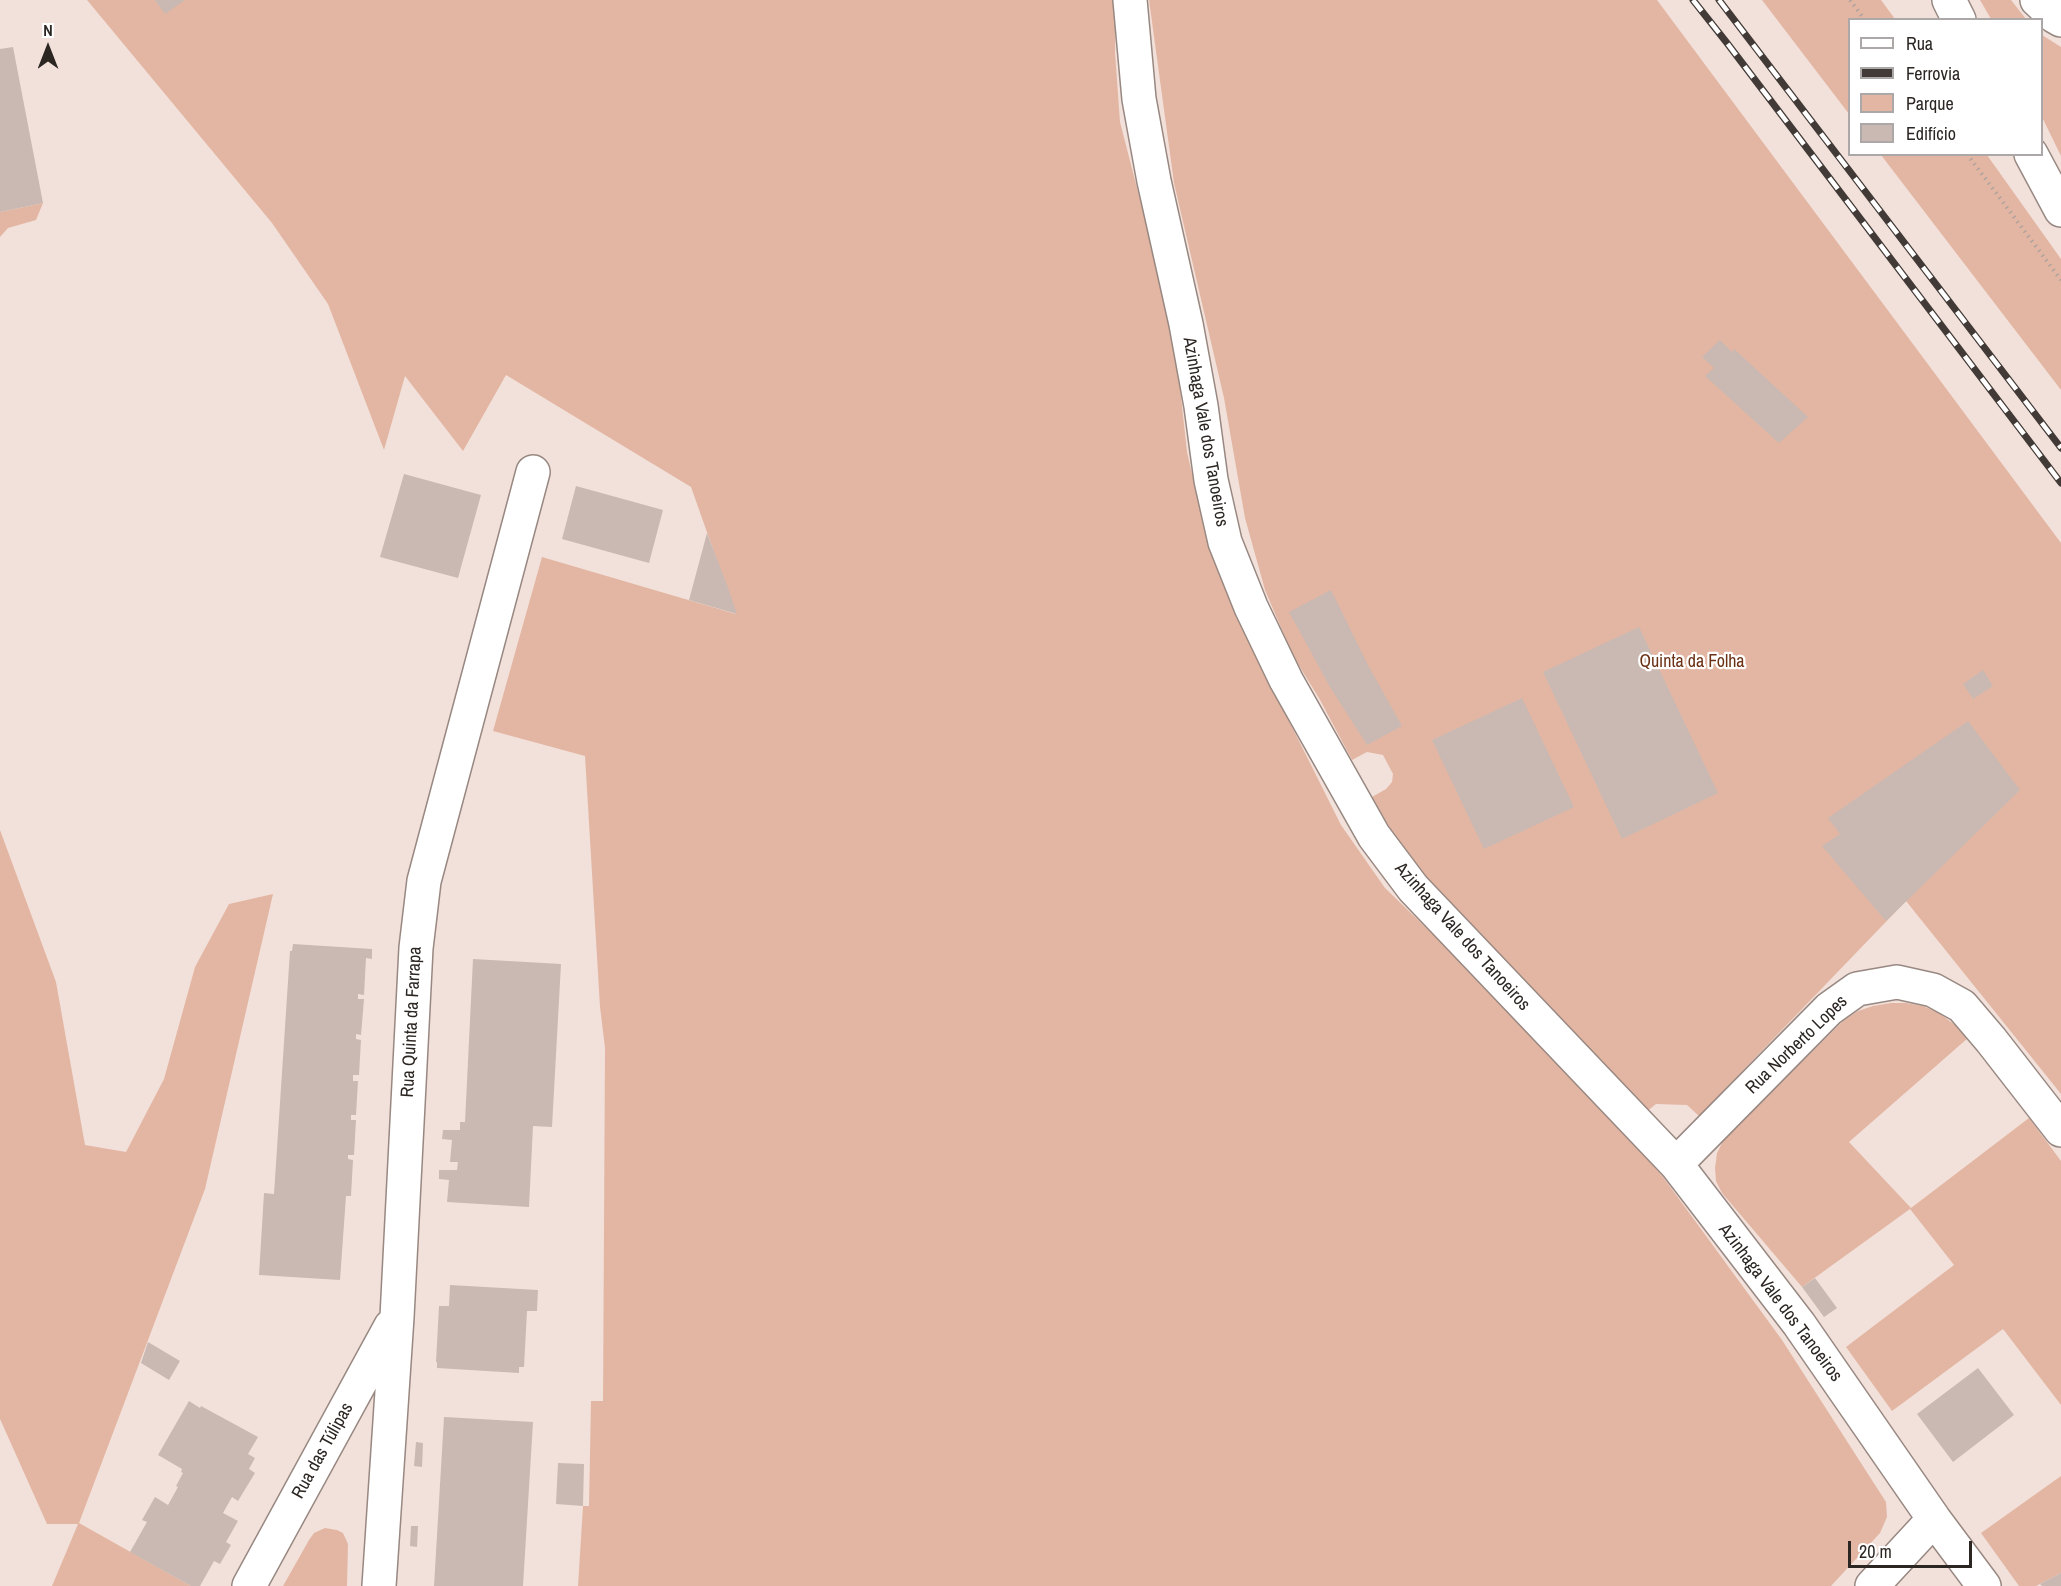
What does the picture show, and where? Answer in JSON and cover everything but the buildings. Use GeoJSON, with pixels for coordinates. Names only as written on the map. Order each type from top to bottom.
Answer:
{"type":"FeatureCollection","features":[{"type":"Feature","properties":{"kind":"street","name":"Azinhaga Vale dos Tanoeiros"},"geometry":{"type":"LineString","coordinates":[[1130,0],[1139,99],[1154,181],[1188,336],[1211,480],[1225,542],[1251,607],[1286,680],[1374,836],[1413,888],[1676,1164],[1799,1324],[1934,1519],[1984,1586]]}},
{"type":"Feature","properties":{"kind":"street"},"geometry":{"type":"LineString","coordinates":[[1948,0],[1958,18]]}},
{"type":"Feature","properties":{"kind":"street"},"geometry":{"type":"LineString","coordinates":[[2037,0],[2061,20]]}},
{"type":"Feature","properties":{"kind":"street"},"geometry":{"type":"LineString","coordinates":[[2032,156],[2061,210]]}},
{"type":"Feature","properties":{"kind":"street","name":"Rua Quinta da Farrapa"},"geometry":{"type":"LineString","coordinates":[[379,1586],[397,1317],[416,948],[424,882],[533,472]]}},
{"type":"Feature","properties":{"kind":"street","name":"Rua Norberto Lopes"},"geometry":{"type":"LineString","coordinates":[[1676,1164],[1830,1009],[1857,989],[1897,982],[1933,990],[1962,1006],[2061,1130]]}},
{"type":"Feature","properties":{"kind":"street","name":"Rua das Túlipas"},"geometry":{"type":"LineString","coordinates":[[249,1586],[397,1317]]}},
{"type":"Feature","properties":{"kind":"street"},"geometry":{"type":"LineString","coordinates":[[1872,1586],[1934,1519]]}},
{"type":"Feature","properties":{"kind":"path"},"geometry":{"type":"LineString","coordinates":[[1850,0],[1864,18]]}},
{"type":"Feature","properties":{"kind":"path"},"geometry":{"type":"LineString","coordinates":[[1968,156],[2061,280]]}},
{"type":"Feature","properties":{"kind":"green space"},"geometry":{"type":"Polygon","coordinates":[[[87,0],[1116,0],[1115,52],[1120,122],[1169,325],[1180,388],[1187,452],[1207,540],[1247,637],[1341,825],[1385,888],[1475,975],[1609,1116],[1663,1177],[1782,1340],[1886,1502],[1887,1517],[1880,1533],[1831,1586],[578,1586],[583,1506],[589,1506],[591,1401],[603,1401],[605,1048],[600,1007],[585,756],[493,731],[542,557],[736,614],[691,487],[506,375],[463,451],[405,376],[384,450],[328,304],[272,223],[87,0]]]}},
{"type":"Feature","properties":{"kind":"green space","name":"Quinta da Folha"},"geometry":{"type":"Polygon","coordinates":[[[1149,0],[1657,0],[2061,543],[2061,1094],[1906,901],[1699,1116],[1687,1105],[1656,1104],[1645,1113],[1415,871],[1372,797],[1386,789],[1392,782],[1393,774],[1383,755],[1367,752],[1352,760],[1319,698],[1293,656],[1265,590],[1245,518],[1224,398],[1174,183],[1149,0]]]}},
{"type":"Feature","properties":{"kind":"green space"},"geometry":{"type":"Polygon","coordinates":[[[1762,0],[1881,0],[1894,18],[1848,18],[1848,113],[1762,0]]]}},
{"type":"Feature","properties":{"kind":"green space"},"geometry":{"type":"Polygon","coordinates":[[[1980,0],[2011,0],[2025,18],[1990,18],[1980,0]]]}},
{"type":"Feature","properties":{"kind":"green space"},"geometry":{"type":"Polygon","coordinates":[[[2043,36],[2061,47],[2061,156],[2043,119],[2043,36]]]}},
{"type":"Feature","properties":{"kind":"green space"},"geometry":{"type":"Polygon","coordinates":[[[1882,156],[1988,156],[2061,259],[2061,390],[1882,156]]]}},
{"type":"Feature","properties":{"kind":"green space"},"geometry":{"type":"Polygon","coordinates":[[[43,203],[36,220],[8,228],[0,237],[0,212],[43,203]]]}},
{"type":"Feature","properties":{"kind":"green space"},"geometry":{"type":"Polygon","coordinates":[[[0,830],[56,982],[85,1145],[126,1152],[164,1079],[195,967],[229,904],[273,894],[205,1189],[79,1523],[191,1586],[52,1586],[78,1524],[47,1524],[0,1419],[0,830]]]}},
{"type":"Feature","properties":{"kind":"green space"},"geometry":{"type":"Polygon","coordinates":[[[1891,1003],[1923,1006],[1939,1013],[1968,1038],[1849,1142],[1911,1208],[2029,1118],[2061,1161],[2061,1405],[2003,1329],[1892,1411],[1846,1347],[1954,1265],[1910,1209],[1802,1287],[1722,1193],[1716,1181],[1717,1153],[1724,1139],[1844,1020],[1858,1011],[1891,1003]]]}},
{"type":"Feature","properties":{"kind":"green space"},"geometry":{"type":"Polygon","coordinates":[[[2061,1476],[2061,1573],[2036,1586],[2019,1586],[1981,1533],[2061,1476]]]}},
{"type":"Feature","properties":{"kind":"green space"},"geometry":{"type":"Polygon","coordinates":[[[325,1528],[343,1533],[348,1544],[347,1586],[283,1586],[314,1533],[325,1528]]]}},
{"type":"Feature","properties":{"kind":"railway"},"geometry":{"type":"LineString","coordinates":[[1693,0],[2061,483]]}},
{"type":"Feature","properties":{"kind":"railway"},"geometry":{"type":"LineString","coordinates":[[1719,0],[2061,448]]}}]}
